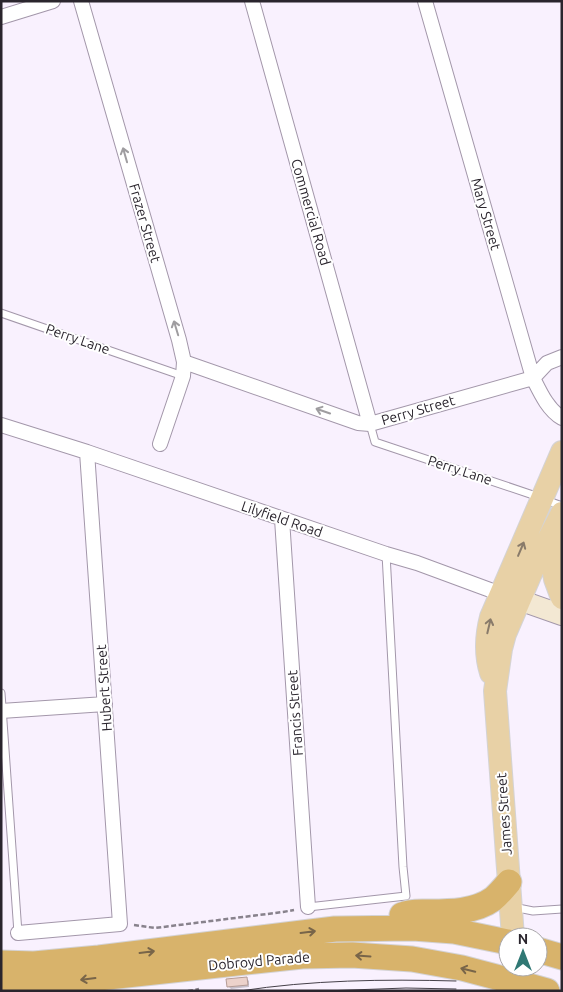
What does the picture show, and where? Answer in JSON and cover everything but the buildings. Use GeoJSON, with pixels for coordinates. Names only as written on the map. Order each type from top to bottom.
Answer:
{"type":"FeatureCollection","features":[{"type":"Feature","properties":{"kind":"highway"},"geometry":{"type":"LineString","coordinates":[[376,928],[409,912],[449,912],[478,907],[493,899],[509,882]]}},
{"type":"Feature","properties":{"kind":"highway","name":"Dobroyd Parade"},"geometry":{"type":"LineString","coordinates":[[1,963],[34,964],[89,959],[335,929],[413,928],[454,931],[498,940]]}},
{"type":"Feature","properties":{"kind":"highway"},"geometry":{"type":"LineString","coordinates":[[548,953],[562,957]]}},
{"type":"Feature","properties":{"kind":"highway","name":"Dobroyd Parade"},"geometry":{"type":"LineString","coordinates":[[1,982],[72,981],[302,956],[352,955],[412,959],[462,968],[515,980],[547,991]]}},
{"type":"Feature","properties":{"kind":"main road"},"geometry":{"type":"LineString","coordinates":[[510,597],[552,502],[562,452]]}},
{"type":"Feature","properties":{"kind":"main road"},"geometry":{"type":"LineString","coordinates":[[510,597],[532,571],[562,514]]}},
{"type":"Feature","properties":{"kind":"main road"},"geometry":{"type":"LineString","coordinates":[[562,514],[553,567],[562,598]]}},
{"type":"Feature","properties":{"kind":"main road","name":"James Street"},"geometry":{"type":"LineString","coordinates":[[510,597],[491,617],[486,648],[489,668],[496,690],[511,927]]}},
{"type":"Feature","properties":{"kind":"street"},"geometry":{"type":"LineString","coordinates":[[1,17],[53,1]]}},
{"type":"Feature","properties":{"kind":"street","name":"Frazer Street"},"geometry":{"type":"LineString","coordinates":[[81,1],[179,340],[183,369],[180,388],[160,444]]}},
{"type":"Feature","properties":{"kind":"street","name":"Commercial Road"},"geometry":{"type":"LineString","coordinates":[[252,1],[370,424]]}},
{"type":"Feature","properties":{"kind":"street","name":"Mary Street"},"geometry":{"type":"LineString","coordinates":[[425,1],[533,378],[543,398],[556,415],[562,418]]}},
{"type":"Feature","properties":{"kind":"street","name":"Perry Street"},"geometry":{"type":"LineString","coordinates":[[183,369],[370,424],[533,378],[547,363],[562,357]]}},
{"type":"Feature","properties":{"kind":"street","name":"Lilyfield Road"},"geometry":{"type":"LineString","coordinates":[[1,425],[87,452],[434,569],[562,615]]}},
{"type":"Feature","properties":{"kind":"street","name":"Hubert Street"},"geometry":{"type":"LineString","coordinates":[[87,452],[120,924]]}},
{"type":"Feature","properties":{"kind":"street","name":"Francis Street"},"geometry":{"type":"LineString","coordinates":[[282,519],[308,907]]}},
{"type":"Feature","properties":{"kind":"street"},"geometry":{"type":"LineString","coordinates":[[2,711],[105,704]]}},
{"type":"Feature","properties":{"kind":"street"},"geometry":{"type":"LineString","coordinates":[[18,933],[120,924]]}},
{"type":"Feature","properties":{"kind":"lane","name":"Perry Lane"},"geometry":{"type":"LineString","coordinates":[[1,313],[183,369]]}},
{"type":"Feature","properties":{"kind":"lane","name":"Perry Lane"},"geometry":{"type":"LineString","coordinates":[[370,424],[376,442],[552,502]]}},
{"type":"Feature","properties":{"kind":"lane"},"geometry":{"type":"LineString","coordinates":[[308,907],[406,896],[400,831],[386,554]]}},
{"type":"Feature","properties":{"kind":"lane"},"geometry":{"type":"LineString","coordinates":[[1,693],[18,933]]}},
{"type":"Feature","properties":{"kind":"lane"},"geometry":{"type":"LineString","coordinates":[[510,907],[533,911],[562,909]]}},
{"type":"Feature","properties":{"kind":"path"},"geometry":{"type":"LineString","coordinates":[[120,924],[155,928],[283,912],[308,907]]}},
{"type":"Feature","properties":{"kind":"path"},"geometry":{"type":"LineString","coordinates":[[188,991],[202,988]]}},
{"type":"Feature","properties":{"kind":"tram line"},"geometry":{"type":"LineString","coordinates":[[240,991],[348,981],[456,981]]}},
{"type":"Feature","properties":{"kind":"tram line"},"geometry":{"type":"LineString","coordinates":[[324,991],[406,988],[456,989]]}}]}
